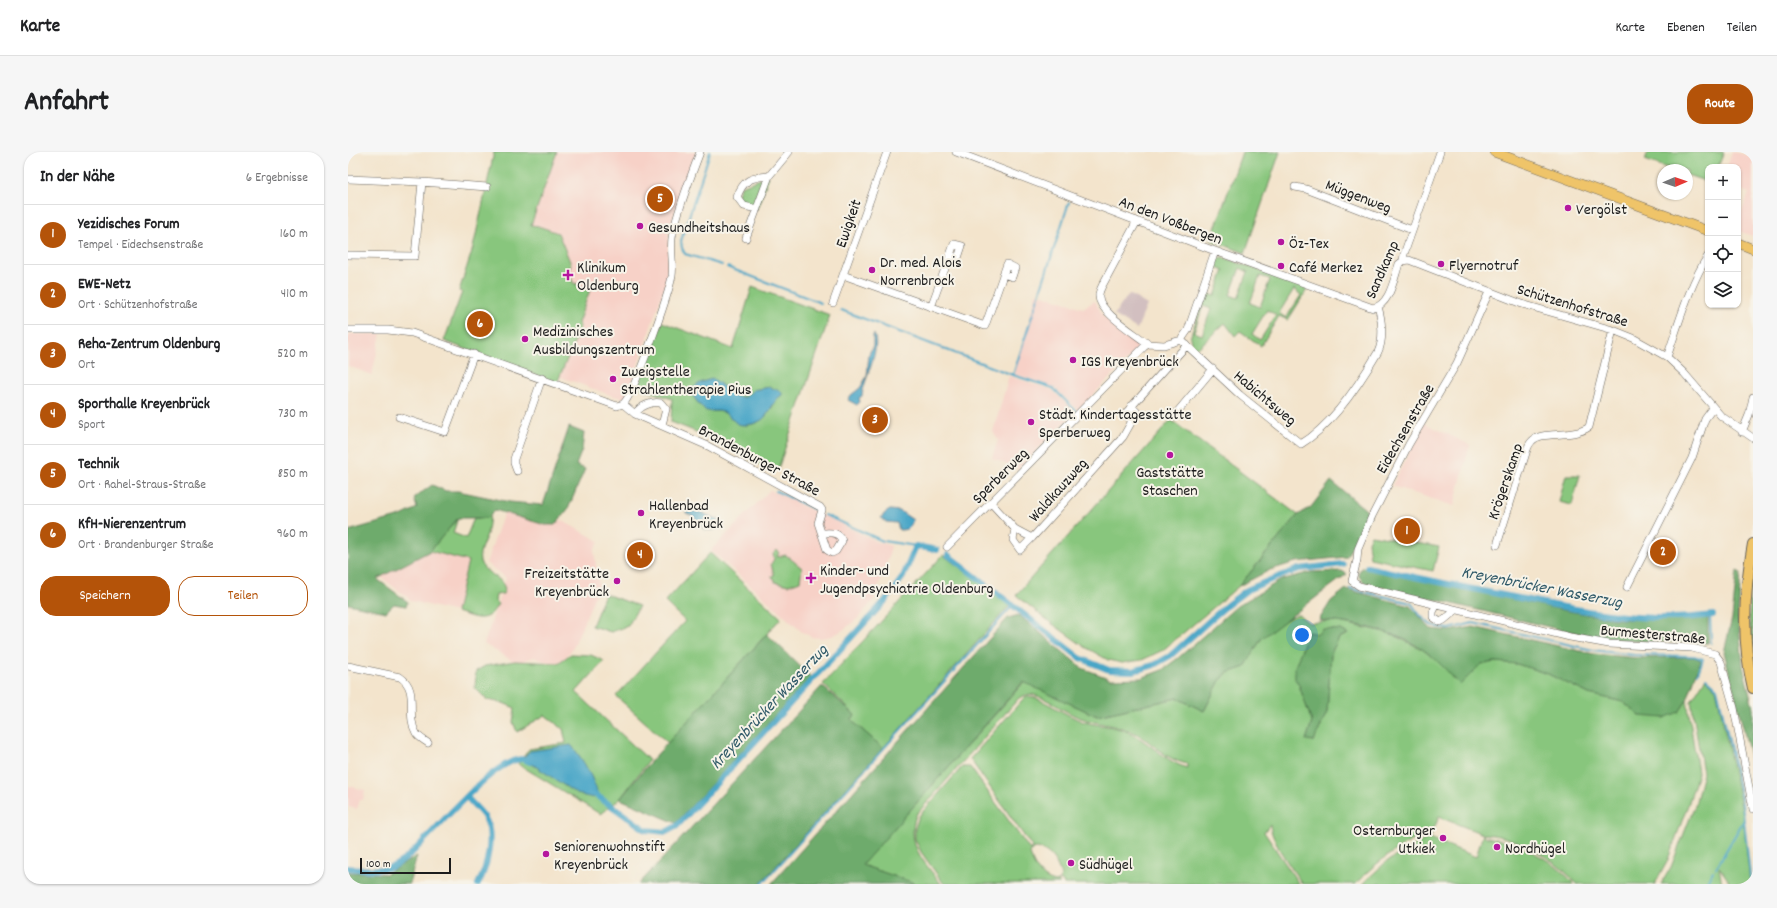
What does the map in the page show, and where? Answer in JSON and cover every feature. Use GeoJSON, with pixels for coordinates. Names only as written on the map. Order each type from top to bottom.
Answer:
{"type":"FeatureCollection","features":[{"type":"Feature","properties":{"kind":"highway"},"geometry":{"type":"LineString","coordinates":[[1753,544],[1746,577],[1745,611],[1746,644],[1753,688]]}},
{"type":"Feature","properties":{"kind":"main road"},"geometry":{"type":"LineString","coordinates":[[1494,152],[1705,230]]}},
{"type":"Feature","properties":{"kind":"main road"},"geometry":{"type":"LineString","coordinates":[[1741,244],[1753,248]]}},
{"type":"Feature","properties":{"kind":"street"},"geometry":{"type":"LineString","coordinates":[[348,330],[388,330],[412,333],[542,378],[617,406],[623,404],[628,399],[638,374],[667,293],[672,275],[673,232],[700,152]]}},
{"type":"Feature","properties":{"kind":"street"},"geometry":{"type":"LineString","coordinates":[[746,238],[769,176],[789,152]]}},
{"type":"Feature","properties":{"kind":"street","name":"Ewigkeit"},"geometry":{"type":"LineString","coordinates":[[833,303],[887,152]]}},
{"type":"Feature","properties":{"kind":"street","name":"An den Voßbergen"},"geometry":{"type":"LineString","coordinates":[[956,152],[1215,251],[1367,307],[1378,307]]}},
{"type":"Feature","properties":{"kind":"street","name":"Sandkamp"},"geometry":{"type":"LineString","coordinates":[[1301,444],[1316,436],[1326,425],[1375,358],[1382,342],[1380,312],[1378,307],[1385,300],[1399,264],[1403,261],[1412,230],[1440,152]]}},
{"type":"Feature","properties":{"kind":"street"},"geometry":{"type":"LineString","coordinates":[[757,208],[744,206],[738,197],[741,186],[752,178],[769,176]]}},
{"type":"Feature","properties":{"kind":"street"},"geometry":{"type":"LineString","coordinates":[[348,179],[422,182],[487,187]]}},
{"type":"Feature","properties":{"kind":"street"},"geometry":{"type":"LineString","coordinates":[[348,255],[416,256],[422,182]]}},
{"type":"Feature","properties":{"kind":"street","name":"Müggenweg"},"geometry":{"type":"LineString","coordinates":[[1296,187],[1306,189],[1412,230]]}},
{"type":"Feature","properties":{"kind":"street"},"geometry":{"type":"LineString","coordinates":[[1137,221],[1098,295],[1102,305],[1109,314],[1148,344],[1184,342],[1215,251]]}},
{"type":"Feature","properties":{"kind":"street"},"geometry":{"type":"LineString","coordinates":[[931,307],[950,255]]}},
{"type":"Feature","properties":{"kind":"street","name":"Schützenhofstraße"},"geometry":{"type":"LineString","coordinates":[[1403,261],[1409,260],[1539,310],[1613,330],[1634,338],[1667,357],[1684,373],[1713,408],[1729,424],[1753,438]]}},
{"type":"Feature","properties":{"kind":"street"},"geometry":{"type":"LineString","coordinates":[[1667,357],[1688,300],[1705,261]]}},
{"type":"Feature","properties":{"kind":"street"},"geometry":{"type":"LineString","coordinates":[[843,275],[985,326],[1003,274]]}},
{"type":"Feature","properties":{"kind":"street","name":"Eidechsenstraße"},"geometry":{"type":"LineString","coordinates":[[1352,581],[1358,549],[1372,516],[1409,444],[1457,363],[1489,292]]}},
{"type":"Feature","properties":{"kind":"street","name":"Krögerskamp"},"geometry":{"type":"LineString","coordinates":[[1497,545],[1526,453],[1531,442],[1542,436],[1576,434],[1589,427],[1613,330]]}},
{"type":"Feature","properties":{"kind":"street","name":"Habichtsweg"},"geometry":{"type":"LineString","coordinates":[[1184,342],[1240,395],[1301,444]]}},
{"type":"Feature","properties":{"kind":"street","name":"Waldkauzweg"},"geometry":{"type":"LineString","coordinates":[[1015,529],[1013,540],[1020,550],[1123,437],[1132,421],[1125,414],[1184,342]]}},
{"type":"Feature","properties":{"kind":"street","name":"Sperberweg"},"geometry":{"type":"LineString","coordinates":[[947,547],[1148,344]]}},
{"type":"Feature","properties":{"kind":"street"},"geometry":{"type":"LineString","coordinates":[[399,417],[445,432],[474,354]]}},
{"type":"Feature","properties":{"kind":"street","name":"Habichtsweg"},"geometry":{"type":"LineString","coordinates":[[1173,417],[1213,369]]}},
{"type":"Feature","properties":{"kind":"street"},"geometry":{"type":"LineString","coordinates":[[517,471],[514,459],[542,378]]}},
{"type":"Feature","properties":{"kind":"street"},"geometry":{"type":"LineString","coordinates":[[1742,432],[1749,415],[1753,397]]}},
{"type":"Feature","properties":{"kind":"street"},"geometry":{"type":"LineString","coordinates":[[635,414],[637,410],[650,404],[661,403],[665,405],[666,409],[662,425]]}},
{"type":"Feature","properties":{"kind":"street","name":"Brandenburger Straße"},"geometry":{"type":"LineString","coordinates":[[623,404],[635,414],[708,446],[820,507],[822,510],[818,523],[822,532]]}},
{"type":"Feature","properties":{"kind":"street"},"geometry":{"type":"LineString","coordinates":[[1627,587],[1692,458],[1705,418],[1713,408]]}},
{"type":"Feature","properties":{"kind":"street","name":"Waldkauzweg"},"geometry":{"type":"LineString","coordinates":[[991,503],[1015,529],[1032,538]]}},
{"type":"Feature","properties":{"kind":"street","name":"Burmesterstraße"},"geometry":{"type":"LineString","coordinates":[[1352,581],[1359,586],[1436,606],[1570,637],[1609,644],[1692,648],[1715,654],[1721,662],[1734,708],[1753,809]]}},
{"type":"Feature","properties":{"kind":"street"},"geometry":{"type":"LineString","coordinates":[[1436,606],[1433,612],[1434,617],[1440,622],[1456,610]]}},
{"type":"Feature","properties":{"kind":"street"},"geometry":{"type":"LineString","coordinates":[[348,666],[400,677],[406,681],[412,696],[410,711],[416,733],[428,743]]}},
{"type":"Feature","properties":{"kind":"shaded area","name":"Klinikum Oldenburg"},"geometry":{"type":"Polygon","coordinates":[[[494,152],[696,152],[669,229],[667,280],[627,396],[624,398],[613,396],[446,335],[463,292],[497,179],[494,152]]]}},
{"type":"Feature","properties":{"kind":"shaded area"},"geometry":{"type":"Polygon","coordinates":[[[1732,152],[1753,156],[1753,236],[1741,232],[1741,213],[1749,193],[1741,190],[1741,164],[1728,164],[1732,152]]]}},
{"type":"Feature","properties":{"kind":"shaded area","name":"IGS Kreyenbrück"},"geometry":{"type":"Polygon","coordinates":[[[1036,293],[1083,308],[1095,301],[1102,315],[1113,325],[1142,345],[1078,410],[1054,387],[1015,374],[1036,293]]]}},
{"type":"Feature","properties":{"kind":"shaded area"},"geometry":{"type":"Polygon","coordinates":[[[1129,294],[1147,305],[1137,329],[1114,315],[1129,294]]]}},
{"type":"Feature","properties":{"kind":"shaded area"},"geometry":{"type":"Polygon","coordinates":[[[348,334],[381,334],[372,375],[348,366],[348,334]]]}},
{"type":"Feature","properties":{"kind":"shaded area","name":"Städt. Kindertagesstätte Sperberweg"},"geometry":{"type":"Polygon","coordinates":[[[1009,376],[1052,390],[1075,412],[1018,469],[992,458],[998,440],[993,432],[1009,376]]]}},
{"type":"Feature","properties":{"kind":"shaded area"},"geometry":{"type":"Polygon","coordinates":[[[1424,423],[1470,445],[1454,506],[1392,486],[1424,423]]]}},
{"type":"Feature","properties":{"kind":"shaded area","name":"Kinder- und Jugendpsychiatrie Oldenburg"},"geometry":{"type":"Polygon","coordinates":[[[770,490],[878,542],[891,546],[873,601],[857,619],[843,630],[832,636],[821,638],[812,637],[802,632],[711,550],[770,490]]]}},
{"type":"Feature","properties":{"kind":"shaded area"},"geometry":{"type":"Polygon","coordinates":[[[504,513],[552,526],[561,520],[599,541],[594,551],[599,586],[573,648],[558,666],[534,657],[516,663],[484,644],[506,578],[486,563],[504,513]]]}},
{"type":"Feature","properties":{"kind":"shaded area"},"geometry":{"type":"Polygon","coordinates":[[[430,551],[469,561],[456,612],[412,601],[381,577],[430,551]]]}},
{"type":"Feature","properties":{"kind":"shaded area"},"geometry":{"type":"Polygon","coordinates":[[[348,786],[365,790],[363,800],[360,800],[357,809],[348,807],[348,786]]]}},
{"type":"Feature","properties":{"kind":"green space"},"geometry":{"type":"Polygon","coordinates":[[[494,152],[557,152],[531,225],[558,233],[571,264],[567,277],[572,279],[573,283],[578,284],[576,285],[590,290],[578,323],[580,326],[579,331],[557,383],[444,341],[462,292],[459,291],[473,248],[494,152]]]}},
{"type":"Feature","properties":{"kind":"green space"},"geometry":{"type":"Polygon","coordinates":[[[1242,152],[1280,152],[1245,253],[1211,240],[1242,152]]]}},
{"type":"Feature","properties":{"kind":"green space"},"geometry":{"type":"Polygon","coordinates":[[[1648,152],[1724,152],[1719,164],[1705,164],[1705,181],[1693,177],[1693,164],[1657,164],[1645,160],[1648,152]]]}},
{"type":"Feature","properties":{"kind":"green space"},"geometry":{"type":"Polygon","coordinates":[[[769,176],[757,209],[744,206],[737,197],[741,186],[769,176]]]}},
{"type":"Feature","properties":{"kind":"green space"},"geometry":{"type":"Polygon","coordinates":[[[1222,257],[1308,288],[1288,320],[1279,316],[1261,346],[1240,331],[1235,336],[1225,323],[1198,348],[1191,343],[1190,338],[1217,259],[1222,257]],[[1216,267],[1207,293],[1215,296],[1224,270],[1216,267]],[[1240,268],[1230,295],[1238,298],[1248,272],[1240,268]],[[1260,276],[1250,303],[1260,307],[1270,279],[1260,276]],[[1294,289],[1279,313],[1286,318],[1301,295],[1294,289]],[[1203,306],[1194,332],[1202,335],[1211,309],[1203,306]],[[1267,310],[1252,334],[1260,340],[1276,315],[1267,310]]]}},
{"type":"Feature","properties":{"kind":"green space"},"geometry":{"type":"Polygon","coordinates":[[[752,287],[830,315],[778,469],[771,471],[712,438],[671,422],[672,399],[637,387],[662,322],[733,349],[752,287]],[[709,380],[700,383],[691,393],[705,410],[723,412],[737,423],[744,425],[762,419],[771,409],[777,398],[770,387],[753,390],[746,397],[740,397],[730,393],[715,381],[709,380]]]}},
{"type":"Feature","properties":{"kind":"green space"},"geometry":{"type":"Polygon","coordinates":[[[1171,420],[1298,515],[1239,586],[1163,650],[1142,660],[1122,663],[1108,660],[1085,647],[1051,623],[1016,595],[1171,420]]]}},
{"type":"Feature","properties":{"kind":"green space"},"geometry":{"type":"Polygon","coordinates":[[[569,427],[584,433],[582,450],[576,465],[585,469],[568,509],[555,525],[545,525],[495,510],[487,518],[458,518],[430,551],[377,579],[408,602],[406,606],[394,604],[386,612],[348,604],[348,531],[401,516],[417,508],[414,498],[432,485],[446,491],[458,491],[510,502],[543,505],[569,427]]]}},
{"type":"Feature","properties":{"kind":"green space"},"geometry":{"type":"Polygon","coordinates":[[[1566,475],[1580,475],[1572,505],[1559,502],[1566,475]]]}},
{"type":"Feature","properties":{"kind":"green space"},"geometry":{"type":"Polygon","coordinates":[[[1331,481],[1371,514],[1346,557],[1296,562],[1270,570],[1239,586],[1298,515],[1311,507],[1331,481]]]}},
{"type":"Feature","properties":{"kind":"green space"},"geometry":{"type":"Polygon","coordinates":[[[490,515],[488,532],[481,551],[480,561],[485,569],[503,584],[505,589],[503,594],[496,595],[495,601],[498,604],[494,611],[484,618],[480,618],[456,612],[468,561],[430,551],[458,518],[453,533],[466,538],[474,518],[487,518],[490,515]]]}},
{"type":"Feature","properties":{"kind":"green space"},"geometry":{"type":"Polygon","coordinates":[[[1371,535],[1439,547],[1433,571],[1370,558],[1368,542],[1371,535]]]}},
{"type":"Feature","properties":{"kind":"green space"},"geometry":{"type":"Polygon","coordinates":[[[777,550],[779,552],[777,557],[786,555],[802,568],[800,581],[789,585],[775,582],[775,579],[772,578],[774,575],[771,564],[774,559],[773,554],[777,550]]]}},
{"type":"Feature","properties":{"kind":"green space"},"geometry":{"type":"Polygon","coordinates":[[[710,553],[781,618],[668,743],[616,696],[685,621],[665,602],[710,553]]]}},
{"type":"Feature","properties":{"kind":"green space"},"geometry":{"type":"Polygon","coordinates":[[[943,555],[1010,605],[883,748],[851,720],[855,715],[823,684],[943,555]]]}},
{"type":"Feature","properties":{"kind":"green space"},"geometry":{"type":"Polygon","coordinates":[[[1753,563],[1753,662],[1749,616],[1753,563]]]}},
{"type":"Feature","properties":{"kind":"green space"},"geometry":{"type":"Polygon","coordinates":[[[1362,567],[1568,611],[1615,619],[1660,620],[1708,618],[1708,643],[1631,641],[1597,637],[1562,630],[1365,583],[1360,578],[1358,573],[1362,567]]]}},
{"type":"Feature","properties":{"kind":"green space"},"geometry":{"type":"Polygon","coordinates":[[[1342,571],[1347,574],[1261,639],[1245,667],[1227,673],[1219,682],[1204,711],[1177,698],[1097,716],[1023,682],[862,865],[917,884],[771,884],[1008,618],[1019,615],[1082,668],[1111,679],[1141,678],[1162,670],[1178,658],[1237,606],[1281,580],[1311,572],[1342,571]]]}},
{"type":"Feature","properties":{"kind":"green space"},"geometry":{"type":"Polygon","coordinates":[[[1737,571],[1741,573],[1738,615],[1743,666],[1753,708],[1753,776],[1749,751],[1724,652],[1732,618],[1737,571]]]}},
{"type":"Feature","properties":{"kind":"green space"},"geometry":{"type":"Polygon","coordinates":[[[1346,589],[1410,606],[1431,629],[1450,631],[1473,627],[1594,654],[1638,658],[1694,657],[1701,660],[1687,700],[1679,712],[1664,718],[1640,716],[1623,702],[1589,694],[1548,674],[1517,664],[1496,662],[1481,664],[1460,685],[1433,657],[1411,642],[1372,628],[1319,620],[1331,601],[1346,589]]]}},
{"type":"Feature","properties":{"kind":"green space"},"geometry":{"type":"Polygon","coordinates":[[[605,594],[639,606],[628,626],[611,632],[592,626],[605,594]]]}},
{"type":"Feature","properties":{"kind":"green space"},"geometry":{"type":"Polygon","coordinates":[[[1298,614],[1309,623],[1334,621],[1389,633],[1422,649],[1441,664],[1460,685],[1480,664],[1496,662],[1517,664],[1548,674],[1589,694],[1623,702],[1640,716],[1679,712],[1687,700],[1698,773],[1667,862],[1655,884],[1577,884],[1558,866],[1535,850],[1510,839],[1484,834],[1483,836],[1521,847],[1544,858],[1565,874],[1574,884],[1362,884],[1386,862],[1429,837],[1430,834],[1411,841],[1390,854],[1362,877],[1356,884],[1302,884],[1278,847],[1271,831],[1270,824],[1264,832],[1299,884],[1064,884],[1060,879],[1058,882],[1060,884],[944,884],[921,852],[915,839],[915,828],[919,816],[962,767],[970,767],[1030,850],[1032,847],[970,759],[1023,699],[1028,696],[1034,697],[1081,721],[1126,731],[1142,740],[1171,761],[1187,768],[1187,764],[1172,759],[1137,734],[1122,728],[1085,720],[1067,712],[1045,699],[1030,694],[1019,698],[916,815],[913,836],[915,844],[923,860],[941,884],[917,884],[861,865],[1024,682],[1097,716],[1177,698],[1204,711],[1219,682],[1227,673],[1245,667],[1261,639],[1279,624],[1298,614]],[[1341,630],[1299,685],[1312,722],[1306,740],[1314,741],[1327,712],[1331,653],[1339,638],[1348,634],[1341,630]],[[1439,817],[1430,838],[1476,857],[1483,834],[1439,817]],[[1032,849],[1030,853],[1031,858],[1039,872],[1047,879],[1057,882],[1061,877],[1053,858],[1042,849],[1032,849]]]}},
{"type":"Feature","properties":{"kind":"green space"},"geometry":{"type":"Polygon","coordinates":[[[1323,629],[1341,630],[1348,634],[1339,638],[1331,653],[1327,712],[1314,741],[1306,740],[1312,722],[1299,685],[1295,679],[1295,667],[1308,632],[1318,634],[1323,629]]]}},
{"type":"Feature","properties":{"kind":"green space"},"geometry":{"type":"Polygon","coordinates":[[[767,634],[811,677],[676,823],[620,799],[651,761],[767,634]]]}},
{"type":"Feature","properties":{"kind":"green space"},"geometry":{"type":"Polygon","coordinates":[[[571,654],[591,655],[604,661],[576,692],[649,760],[620,799],[600,814],[518,764],[529,749],[566,743],[563,729],[545,715],[517,732],[513,722],[515,708],[503,703],[487,700],[475,688],[476,671],[485,666],[515,661],[558,663],[571,654]]]}},
{"type":"Feature","properties":{"kind":"green space"},"geometry":{"type":"Polygon","coordinates":[[[1705,679],[1716,689],[1743,815],[1750,884],[1726,884],[1729,881],[1719,867],[1722,884],[1661,884],[1671,867],[1695,805],[1703,773],[1691,701],[1705,679]]]}},
{"type":"Feature","properties":{"kind":"green space"},"geometry":{"type":"Polygon","coordinates":[[[822,686],[855,715],[851,720],[883,748],[760,884],[639,884],[822,686]]]}},
{"type":"Feature","properties":{"kind":"green space"},"geometry":{"type":"Polygon","coordinates":[[[417,856],[409,884],[348,884],[348,872],[386,874],[417,856]]]}},
{"type":"Feature","properties":{"kind":"water"},"geometry":{"type":"Polygon","coordinates":[[[874,334],[876,341],[874,356],[862,396],[859,398],[860,402],[857,405],[848,400],[851,395],[860,388],[867,376],[869,354],[873,346],[874,334]]]}},
{"type":"Feature","properties":{"kind":"water"},"geometry":{"type":"Polygon","coordinates":[[[712,379],[735,396],[746,397],[753,390],[770,387],[782,392],[782,395],[776,400],[763,419],[753,424],[741,425],[723,412],[705,410],[700,406],[691,393],[697,385],[712,379]]]}},
{"type":"Feature","properties":{"kind":"water"},"geometry":{"type":"Polygon","coordinates":[[[890,510],[900,511],[913,520],[910,527],[905,530],[899,530],[897,523],[886,522],[881,518],[890,510]]]}},
{"type":"Feature","properties":{"kind":"water"},"geometry":{"type":"Polygon","coordinates":[[[686,511],[700,512],[721,521],[722,525],[714,530],[705,530],[693,516],[686,513],[686,511]]]}},
{"type":"Feature","properties":{"kind":"water"},"geometry":{"type":"Polygon","coordinates":[[[571,745],[580,756],[593,782],[598,795],[593,798],[577,794],[523,758],[530,751],[571,745]]]}},
{"type":"Feature","properties":{"kind":"waterway"},"geometry":{"type":"LineString","coordinates":[[710,152],[681,241],[685,254],[722,265]]}},
{"type":"Feature","properties":{"kind":"waterway"},"geometry":{"type":"LineString","coordinates":[[1069,202],[1013,375],[1053,388],[1077,412]]}},
{"type":"Feature","properties":{"kind":"waterway"},"geometry":{"type":"LineString","coordinates":[[727,267],[821,303]]}},
{"type":"Feature","properties":{"kind":"waterway"},"geometry":{"type":"LineString","coordinates":[[841,310],[1013,375]]}},
{"type":"Feature","properties":{"kind":"waterway"},"geometry":{"type":"LineString","coordinates":[[776,491],[816,510]]}},
{"type":"Feature","properties":{"kind":"waterway"},"geometry":{"type":"LineString","coordinates":[[825,515],[883,541],[916,546]]}},
{"type":"Feature","properties":{"kind":"waterway","name":"Kreyenbrücker Wasserzug"},"geometry":{"type":"LineString","coordinates":[[590,791],[646,830],[666,832],[677,826],[885,601],[903,577],[916,546],[937,550]]}},
{"type":"Feature","properties":{"kind":"waterway","name":"Kreyenbrücker Wasserzug"},"geometry":{"type":"LineString","coordinates":[[948,555],[1080,658],[1109,670],[1133,671],[1154,665],[1170,656],[1226,606],[1247,590],[1299,569],[1343,564]]}},
{"type":"Feature","properties":{"kind":"waterway","name":"Kreyenbrücker Wasserzug"},"geometry":{"type":"LineString","coordinates":[[1367,567],[1594,612],[1665,618],[1713,615]]}},
{"type":"Feature","properties":{"kind":"waterway"},"geometry":{"type":"LineString","coordinates":[[1350,588],[1411,603],[1420,615],[1431,625],[1449,629],[1473,623],[1593,650],[1634,655],[1694,656],[1703,659],[1698,673]]}},
{"type":"Feature","properties":{"kind":"waterway"},"geometry":{"type":"LineString","coordinates":[[762,884],[1013,605]]}},
{"type":"Feature","properties":{"kind":"waterway"},"geometry":{"type":"LineString","coordinates":[[1710,616],[1711,643]]}},
{"type":"Feature","properties":{"kind":"waterway"},"geometry":{"type":"LineString","coordinates":[[1706,678],[1717,688],[1732,754],[1742,802],[1751,884]]}},
{"type":"Feature","properties":{"kind":"waterway"},"geometry":{"type":"LineString","coordinates":[[348,868],[368,870],[388,868],[399,863],[414,851],[485,779],[511,762],[522,759],[530,762]]}},
{"type":"Feature","properties":{"kind":"waterway"},"geometry":{"type":"LineString","coordinates":[[467,797],[485,818],[488,825],[490,842],[489,851],[487,861],[478,884]]}},
{"type":"Feature","properties":{"kind":"waterway"},"geometry":{"type":"LineString","coordinates":[[1716,868],[1744,820]]}},
{"type":"Feature","properties":{"kind":"waterway"},"geometry":{"type":"LineString","coordinates":[[1706,884],[1713,871]]}},
{"type":"Feature","properties":{"kind":"place","name":"Technik"},"geometry":{"type":"Point","coordinates":[660,199]}},
{"type":"Feature","properties":{"kind":"place","name":"Vergölst"},"geometry":{"type":"Point","coordinates":[1568,208]}},
{"type":"Feature","properties":{"kind":"place","name":"Gesundheitshaus"},"geometry":{"type":"Point","coordinates":[640,226]}},
{"type":"Feature","properties":{"kind":"place","name":"Öz-Tex"},"geometry":{"type":"Point","coordinates":[1281,242]}},
{"type":"Feature","properties":{"kind":"place","name":"Flyernotruf"},"geometry":{"type":"Point","coordinates":[1441,264]}},
{"type":"Feature","properties":{"kind":"place","name":"Café Merkez"},"geometry":{"type":"Point","coordinates":[1281,266]}},
{"type":"Feature","properties":{"kind":"place","name":"Dr. med. Alois Norrenbrock"},"geometry":{"type":"Point","coordinates":[872,270]}},
{"type":"Feature","properties":{"kind":"place","name":"Klinikum Oldenburg"},"geometry":{"type":"Point","coordinates":[568,275]}},
{"type":"Feature","properties":{"kind":"place","name":"KfH-Nierenzentrum"},"geometry":{"type":"Point","coordinates":[480,324]}},
{"type":"Feature","properties":{"kind":"place","name":"Medizinisches Ausbildungszentrum"},"geometry":{"type":"Point","coordinates":[525,339]}},
{"type":"Feature","properties":{"kind":"place","name":"IGS Kreyenbrück"},"geometry":{"type":"Point","coordinates":[1073,360]}},
{"type":"Feature","properties":{"kind":"place","name":"Zweigstelle Strahlentherapie Pius"},"geometry":{"type":"Point","coordinates":[613,379]}},
{"type":"Feature","properties":{"kind":"place","name":"Reha-Zentrum Oldenburg"},"geometry":{"type":"Point","coordinates":[875,420]}},
{"type":"Feature","properties":{"kind":"place","name":"Städt. Kindertagesstätte Sperberweg"},"geometry":{"type":"Point","coordinates":[1031,422]}},
{"type":"Feature","properties":{"kind":"place","name":"Gaststätte Staschen"},"geometry":{"type":"Point","coordinates":[1170,455]}},
{"type":"Feature","properties":{"kind":"place","name":"Hallenbad Kreyenbrück"},"geometry":{"type":"Point","coordinates":[641,513]}},
{"type":"Feature","properties":{"kind":"place","name":"Yezidisches Forum"},"geometry":{"type":"Point","coordinates":[1407,531]}},
{"type":"Feature","properties":{"kind":"place","name":"EWE-Netz"},"geometry":{"type":"Point","coordinates":[1663,552]}},
{"type":"Feature","properties":{"kind":"place","name":"Sporthalle Kreyenbrück"},"geometry":{"type":"Point","coordinates":[640,555]}},
{"type":"Feature","properties":{"kind":"place","name":"Kinder- und Jugendpsychiatrie Oldenburg"},"geometry":{"type":"Point","coordinates":[811,578]}},
{"type":"Feature","properties":{"kind":"place","name":"Freizeitstätte Kreyenbrück"},"geometry":{"type":"Point","coordinates":[617,581]}},
{"type":"Feature","properties":{"kind":"place","name":"Osternburger Utkiek"},"geometry":{"type":"Point","coordinates":[1443,838]}},
{"type":"Feature","properties":{"kind":"place","name":"Nordhügel"},"geometry":{"type":"Point","coordinates":[1497,847]}},
{"type":"Feature","properties":{"kind":"place","name":"Seniorenwohnstift Kreyenbrück"},"geometry":{"type":"Point","coordinates":[546,854]}},
{"type":"Feature","properties":{"kind":"place","name":"Südhügel"},"geometry":{"type":"Point","coordinates":[1071,863]}}]}
